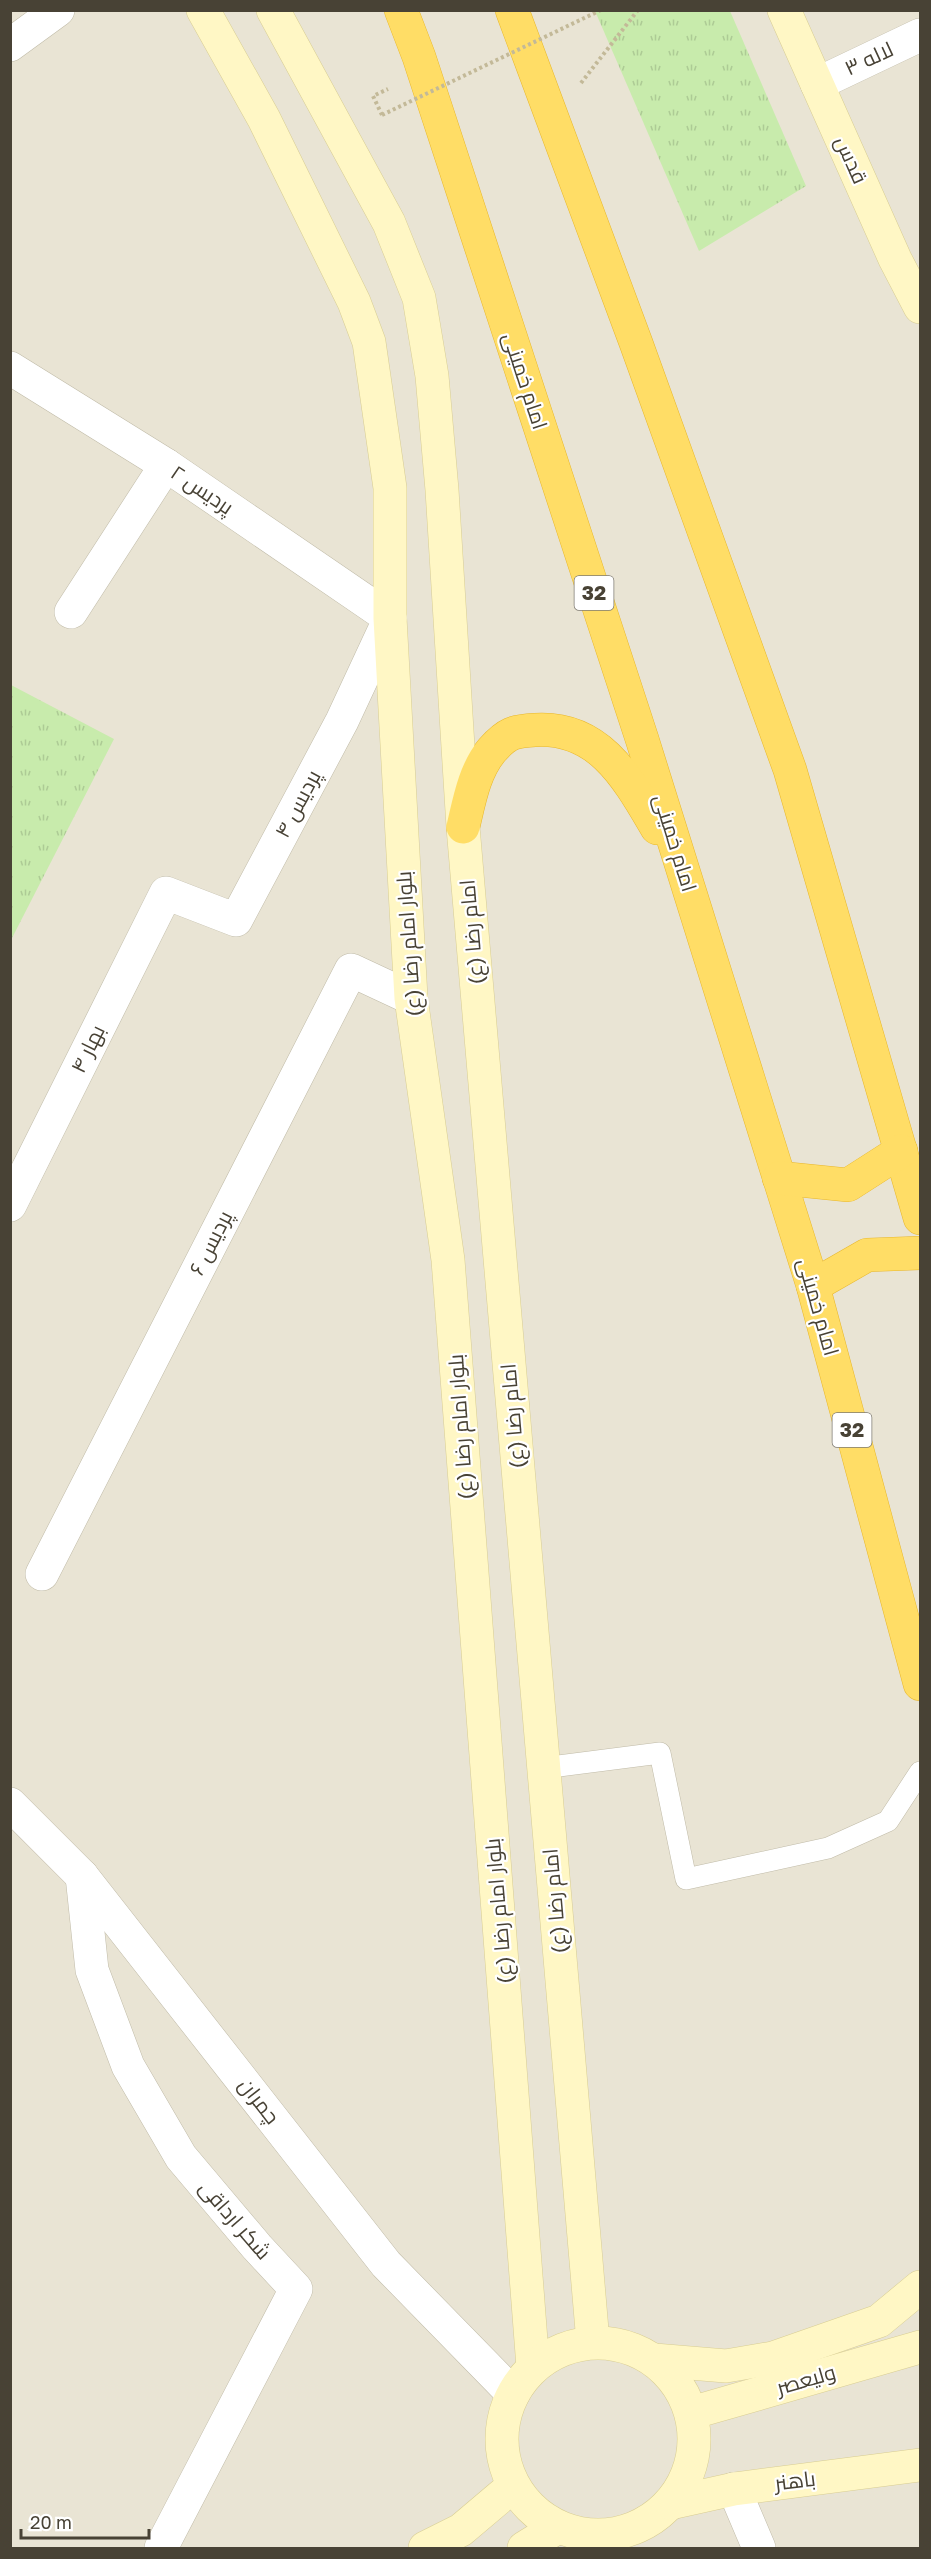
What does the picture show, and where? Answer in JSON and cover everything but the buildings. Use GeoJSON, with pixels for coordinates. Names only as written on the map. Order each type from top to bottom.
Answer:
{"type":"FeatureCollection","features":[{"type":"Feature","properties":{"kind":"highway","name":"امام خمینی"},"geometry":{"type":"LineString","coordinates":[[401,10],[420,57],[685,874],[813,1286],[921,1684]]}},
{"type":"Feature","properties":{"kind":"highway"},"geometry":{"type":"LineString","coordinates":[[512,10],[636,343],[790,770],[921,1218]]}},
{"type":"Feature","properties":{"kind":"highway"},"geometry":{"type":"LineString","coordinates":[[463,827],[475,779],[491,751],[513,731],[548,729],[584,737],[610,760],[631,784],[685,874]]}},
{"type":"Feature","properties":{"kind":"highway"},"geometry":{"type":"LineString","coordinates":[[779,1178],[848,1185],[901,1151]]}},
{"type":"Feature","properties":{"kind":"highway"},"geometry":{"type":"LineString","coordinates":[[813,1286],[867,1255],[921,1253]]}},
{"type":"Feature","properties":{"kind":"main road","name":"بلوار امام رضا (ع)"},"geometry":{"type":"LineString","coordinates":[[203,10],[264,119],[354,302],[369,342],[390,488],[390,618],[411,998],[448,1260],[533,2367]]}},
{"type":"Feature","properties":{"kind":"main road","name":"امام رضا (ع)"},"geometry":{"type":"LineString","coordinates":[[273,10],[389,223],[419,298],[432,376],[442,490],[463,827],[593,2342]]}},
{"type":"Feature","properties":{"kind":"main road","name":"قدس"},"geometry":{"type":"LineString","coordinates":[[784,10],[895,259],[919,299]]}},
{"type":"Feature","properties":{"kind":"main road"},"geometry":{"type":"LineString","coordinates":[[390,488],[442,490]]}},
{"type":"Feature","properties":{"kind":"main road"},"geometry":{"type":"LineString","coordinates":[[654,2360],[726,2366],[773,2358],[879,2321],[921,2287]]}},
{"type":"Feature","properties":{"kind":"main road"},"geometry":{"type":"LineString","coordinates":[[524,2548],[577,2537],[619,2534],[652,2525],[688,2476],[695,2445],[691,2413],[677,2383],[654,2360],[625,2346],[593,2342],[561,2350],[533,2367],[513,2394],[503,2424],[503,2456],[513,2486],[532,2510],[577,2537]]}},
{"type":"Feature","properties":{"kind":"main road","name":"ولیعصر"},"geometry":{"type":"LineString","coordinates":[[691,2413],[921,2347]]}},
{"type":"Feature","properties":{"kind":"main road","name":"باهنر"},"geometry":{"type":"LineString","coordinates":[[652,2525],[734,2489],[921,2465]]}},
{"type":"Feature","properties":{"kind":"main road"},"geometry":{"type":"LineString","coordinates":[[425,2548],[461,2530],[513,2486]]}},
{"type":"Feature","properties":{"kind":"street"},"geometry":{"type":"LineString","coordinates":[[10,45],[58,10]]}},
{"type":"Feature","properties":{"kind":"street","name":"لاله ۳"},"geometry":{"type":"LineString","coordinates":[[817,84],[921,35]]}},
{"type":"Feature","properties":{"kind":"street","name":"پردیس ۲"},"geometry":{"type":"LineString","coordinates":[[10,368],[166,465],[390,618]]}},
{"type":"Feature","properties":{"kind":"street"},"geometry":{"type":"LineString","coordinates":[[70,612],[166,465]]}},
{"type":"Feature","properties":{"kind":"street","name":"پردیس ۴"},"geometry":{"type":"LineString","coordinates":[[166,893],[236,920],[342,721],[390,618]]}},
{"type":"Feature","properties":{"kind":"street","name":"بهار ۴"},"geometry":{"type":"LineString","coordinates":[[10,1204],[166,893]]}},
{"type":"Feature","properties":{"kind":"street","name":"پردیس ۶"},"geometry":{"type":"LineString","coordinates":[[42,1574],[351,970],[411,998]]}},
{"type":"Feature","properties":{"kind":"street","name":"چمران"},"geometry":{"type":"LineString","coordinates":[[10,1804],[82,1876],[386,2264],[513,2394]]}},
{"type":"Feature","properties":{"kind":"street","name":"شکر ارداقی"},"geometry":{"type":"LineString","coordinates":[[82,1876],[92,1970],[128,2066],[181,2157],[257,2247],[296,2289],[161,2548]]}},
{"type":"Feature","properties":{"kind":"street"},"geometry":{"type":"LineString","coordinates":[[734,2489],[759,2548]]}},
{"type":"Feature","properties":{"kind":"lane"},"geometry":{"type":"LineString","coordinates":[[543,1768],[660,1753],[686,1879],[828,1848],[878,1826],[888,1821],[921,1772]]}},
{"type":"Feature","properties":{"kind":"path"},"geometry":{"type":"LineString","coordinates":[[373,96],[382,115],[601,10]]}},
{"type":"Feature","properties":{"kind":"path"},"geometry":{"type":"LineString","coordinates":[[552,119],[638,10]]}},
{"type":"Feature","properties":{"kind":"shaded area"},"geometry":{"type":"Polygon","coordinates":[[[11,11],[920,11],[920,2548],[11,2548],[11,11]]]}},
{"type":"Feature","properties":{"kind":"green space"},"geometry":{"type":"Polygon","coordinates":[[[595,11],[730,11],[806,186],[699,251],[595,11]]]}},
{"type":"Feature","properties":{"kind":"green space"},"geometry":{"type":"Polygon","coordinates":[[[11,685],[114,739],[11,940],[11,685]]]}}]}
